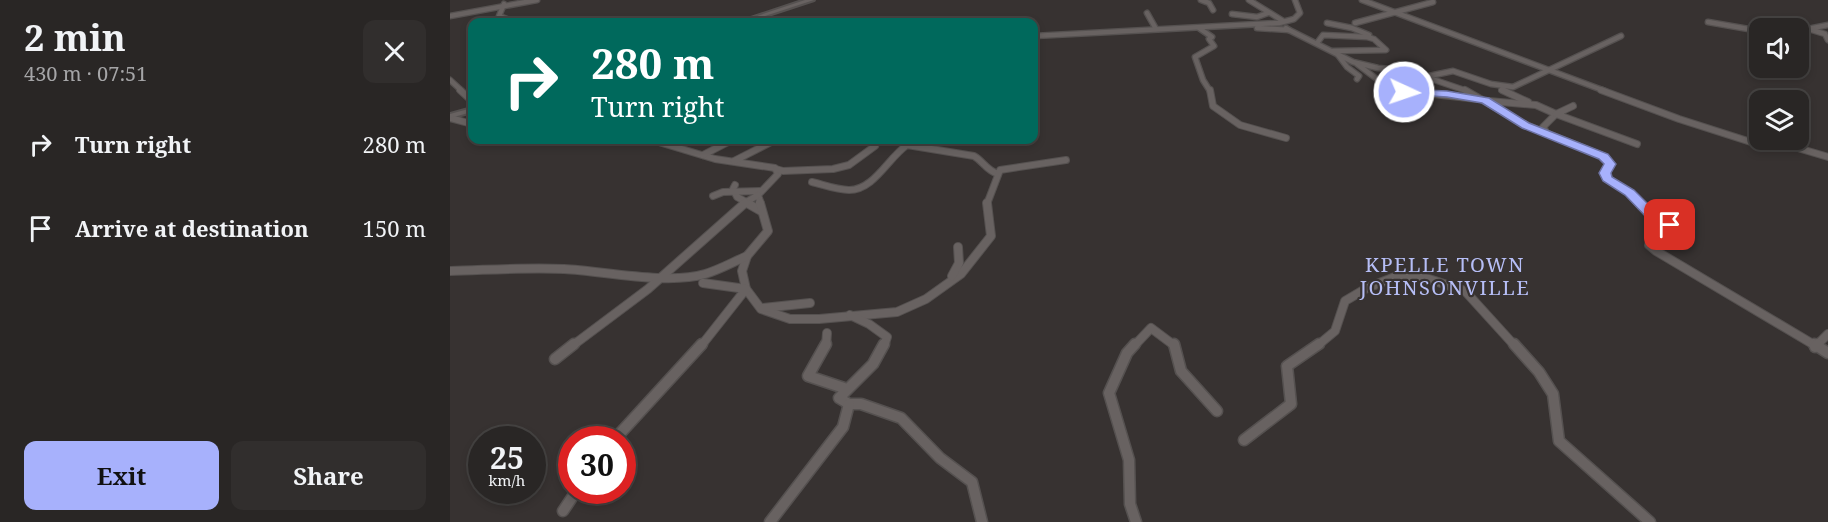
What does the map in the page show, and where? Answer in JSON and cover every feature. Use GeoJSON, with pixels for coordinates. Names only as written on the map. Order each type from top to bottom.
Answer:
{"type":"FeatureCollection","features":[{"type":"Feature","properties":{"kind":"street"},"geometry":{"type":"LineString","coordinates":[[504,18],[499,16],[506,0]]}},
{"type":"Feature","properties":{"kind":"street"},"geometry":{"type":"LineString","coordinates":[[450,16],[537,0]]}},
{"type":"Feature","properties":{"kind":"street"},"geometry":{"type":"LineString","coordinates":[[755,18],[811,0]]}},
{"type":"Feature","properties":{"kind":"street"},"geometry":{"type":"LineString","coordinates":[[1201,0],[1209,3],[1213,10]]}},
{"type":"Feature","properties":{"kind":"street"},"geometry":{"type":"LineString","coordinates":[[1249,0],[1254,1],[1289,30]]}},
{"type":"Feature","properties":{"kind":"street"},"geometry":{"type":"LineString","coordinates":[[1038,36],[1282,22],[1300,14],[1294,0]]}},
{"type":"Feature","properties":{"kind":"street"},"geometry":{"type":"LineString","coordinates":[[1362,0],[1679,119],[1749,141]]}},
{"type":"Feature","properties":{"kind":"street"},"geometry":{"type":"LineString","coordinates":[[1355,23],[1433,2]]}},
{"type":"Feature","properties":{"kind":"street"},"geometry":{"type":"LineString","coordinates":[[1147,13],[1156,29]]}},
{"type":"Feature","properties":{"kind":"street"},"geometry":{"type":"LineString","coordinates":[[1232,14],[1257,17],[1268,13]]}},
{"type":"Feature","properties":{"kind":"street"},"geometry":{"type":"LineString","coordinates":[[1708,22],[1749,29]]}},
{"type":"Feature","properties":{"kind":"street"},"geometry":{"type":"LineString","coordinates":[[1327,23],[1352,28],[1376,37],[1372,38]]}},
{"type":"Feature","properties":{"kind":"street"},"geometry":{"type":"LineString","coordinates":[[1238,25],[1289,30],[1336,52],[1386,86],[1404,92],[1447,94],[1536,105]]}},
{"type":"Feature","properties":{"kind":"street"},"geometry":{"type":"LineString","coordinates":[[1809,30],[1828,25]]}},
{"type":"Feature","properties":{"kind":"street"},"geometry":{"type":"LineString","coordinates":[[1197,27],[1212,38],[1209,39],[1214,46],[1195,57],[1203,80],[1210,90],[1213,106],[1240,125],[1286,138]]}},
{"type":"Feature","properties":{"kind":"street"},"geometry":{"type":"LineString","coordinates":[[1743,28],[1749,31]]}},
{"type":"Feature","properties":{"kind":"street"},"geometry":{"type":"LineString","coordinates":[[1812,30],[1825,34],[1828,40]]}},
{"type":"Feature","properties":{"kind":"street"},"geometry":{"type":"LineString","coordinates":[[1317,43],[1323,35],[1372,38],[1386,50],[1351,49],[1336,52]]}},
{"type":"Feature","properties":{"kind":"street"},"geometry":{"type":"LineString","coordinates":[[1428,76],[1440,70],[1451,69],[1481,81],[1509,87],[1551,70],[1621,36]]}},
{"type":"Feature","properties":{"kind":"street"},"geometry":{"type":"LineString","coordinates":[[1336,52],[1347,67],[1359,76],[1357,79]]}},
{"type":"Feature","properties":{"kind":"street"},"geometry":{"type":"LineString","coordinates":[[1353,62],[1428,76],[1460,87],[1485,100],[1506,115],[1608,159],[1610,164],[1605,173],[1607,179],[1630,193],[1654,218],[1682,233],[1650,242],[1649,245],[1828,353]]}},
{"type":"Feature","properties":{"kind":"street"},"geometry":{"type":"LineString","coordinates":[[450,80],[468,97]]}},
{"type":"Feature","properties":{"kind":"street"},"geometry":{"type":"LineString","coordinates":[[1386,86],[1396,83]]}},
{"type":"Feature","properties":{"kind":"street"},"geometry":{"type":"LineString","coordinates":[[1502,90],[1556,114],[1637,144]]}},
{"type":"Feature","properties":{"kind":"street"},"geometry":{"type":"LineString","coordinates":[[1545,132],[1544,127],[1556,114],[1573,106]]}},
{"type":"Feature","properties":{"kind":"street"},"geometry":{"type":"LineString","coordinates":[[450,117],[468,111]]}},
{"type":"Feature","properties":{"kind":"street"},"geometry":{"type":"LineString","coordinates":[[450,117],[468,123]]}},
{"type":"Feature","properties":{"kind":"street"},"geometry":{"type":"LineString","coordinates":[[674,144],[723,161],[765,164],[783,171],[833,169],[849,165],[875,146]]}},
{"type":"Feature","properties":{"kind":"street"},"geometry":{"type":"LineString","coordinates":[[703,155],[724,144]]}},
{"type":"Feature","properties":{"kind":"street"},"geometry":{"type":"LineString","coordinates":[[733,161],[767,144]]}},
{"type":"Feature","properties":{"kind":"street"},"geometry":{"type":"LineString","coordinates":[[812,182],[850,190],[862,188],[872,182],[890,157],[907,144],[974,156],[981,160],[987,170],[998,174]]}},
{"type":"Feature","properties":{"kind":"street"},"geometry":{"type":"LineString","coordinates":[[1804,150],[1828,157]]}},
{"type":"Feature","properties":{"kind":"street"},"geometry":{"type":"LineString","coordinates":[[942,285],[962,274],[991,236],[985,214],[986,197],[1000,170],[1066,160]]}},
{"type":"Feature","properties":{"kind":"street"},"geometry":{"type":"LineString","coordinates":[[555,359],[661,278],[705,236],[774,180],[778,174],[776,169]]}},
{"type":"Feature","properties":{"kind":"street"},"geometry":{"type":"LineString","coordinates":[[713,196],[734,190],[759,193]]}},
{"type":"Feature","properties":{"kind":"street"},"geometry":{"type":"LineString","coordinates":[[734,190],[761,211]]}},
{"type":"Feature","properties":{"kind":"street"},"geometry":{"type":"LineString","coordinates":[[759,193],[761,211],[768,231],[747,256],[742,271],[746,289],[761,309],[790,319],[819,319],[897,312],[926,299],[958,270],[960,259],[958,247]]}},
{"type":"Feature","properties":{"kind":"street"},"geometry":{"type":"LineString","coordinates":[[450,271],[565,269],[598,274],[619,273],[676,279],[705,274],[747,256]]}},
{"type":"Feature","properties":{"kind":"street"},"geometry":{"type":"LineString","coordinates":[[1244,440],[1291,404],[1287,366],[1309,353],[1335,331],[1345,301],[1367,288],[1395,277],[1423,277],[1465,291],[1473,299],[1539,372],[1553,394],[1559,441],[1650,522]]}},
{"type":"Feature","properties":{"kind":"street"},"geometry":{"type":"LineString","coordinates":[[703,283],[746,289]]}},
{"type":"Feature","properties":{"kind":"street"},"geometry":{"type":"LineString","coordinates":[[627,426],[710,336],[746,289]]}},
{"type":"Feature","properties":{"kind":"street"},"geometry":{"type":"LineString","coordinates":[[761,309],[810,303]]}},
{"type":"Feature","properties":{"kind":"street"},"geometry":{"type":"LineString","coordinates":[[848,315],[869,324],[887,337],[871,367],[844,388],[839,398],[849,404],[861,404],[901,418],[940,458],[972,482],[982,522]]}},
{"type":"Feature","properties":{"kind":"street"},"geometry":{"type":"LineString","coordinates":[[1136,522],[1130,504],[1129,460],[1109,393],[1127,353],[1151,328],[1175,345],[1180,371],[1217,411]]}},
{"type":"Feature","properties":{"kind":"street"},"geometry":{"type":"LineString","coordinates":[[827,333],[826,348],[808,376],[844,388]]}},
{"type":"Feature","properties":{"kind":"street"},"geometry":{"type":"LineString","coordinates":[[1815,347],[1828,334]]}},
{"type":"Feature","properties":{"kind":"street"},"geometry":{"type":"LineString","coordinates":[[770,522],[797,486],[806,479],[843,427],[849,404]]}},
{"type":"Feature","properties":{"kind":"street"},"geometry":{"type":"LineString","coordinates":[[563,511],[568,504]]}},
{"type":"Feature","properties":{"kind":"district","name":"KPELLE TOWN JOHNSONVILLE"},"geometry":{"type":"Point","coordinates":[1445,276]}},
{"type":"Feature","properties":{"kind":"route"},"geometry":{"type":"LineString","coordinates":[[1404,92],[1447,94],[1485,100],[1506,115],[1526,125],[1604,156],[1610,164],[1605,173],[1607,179],[1639,200],[1654,218],[1670,225]]}}]}
